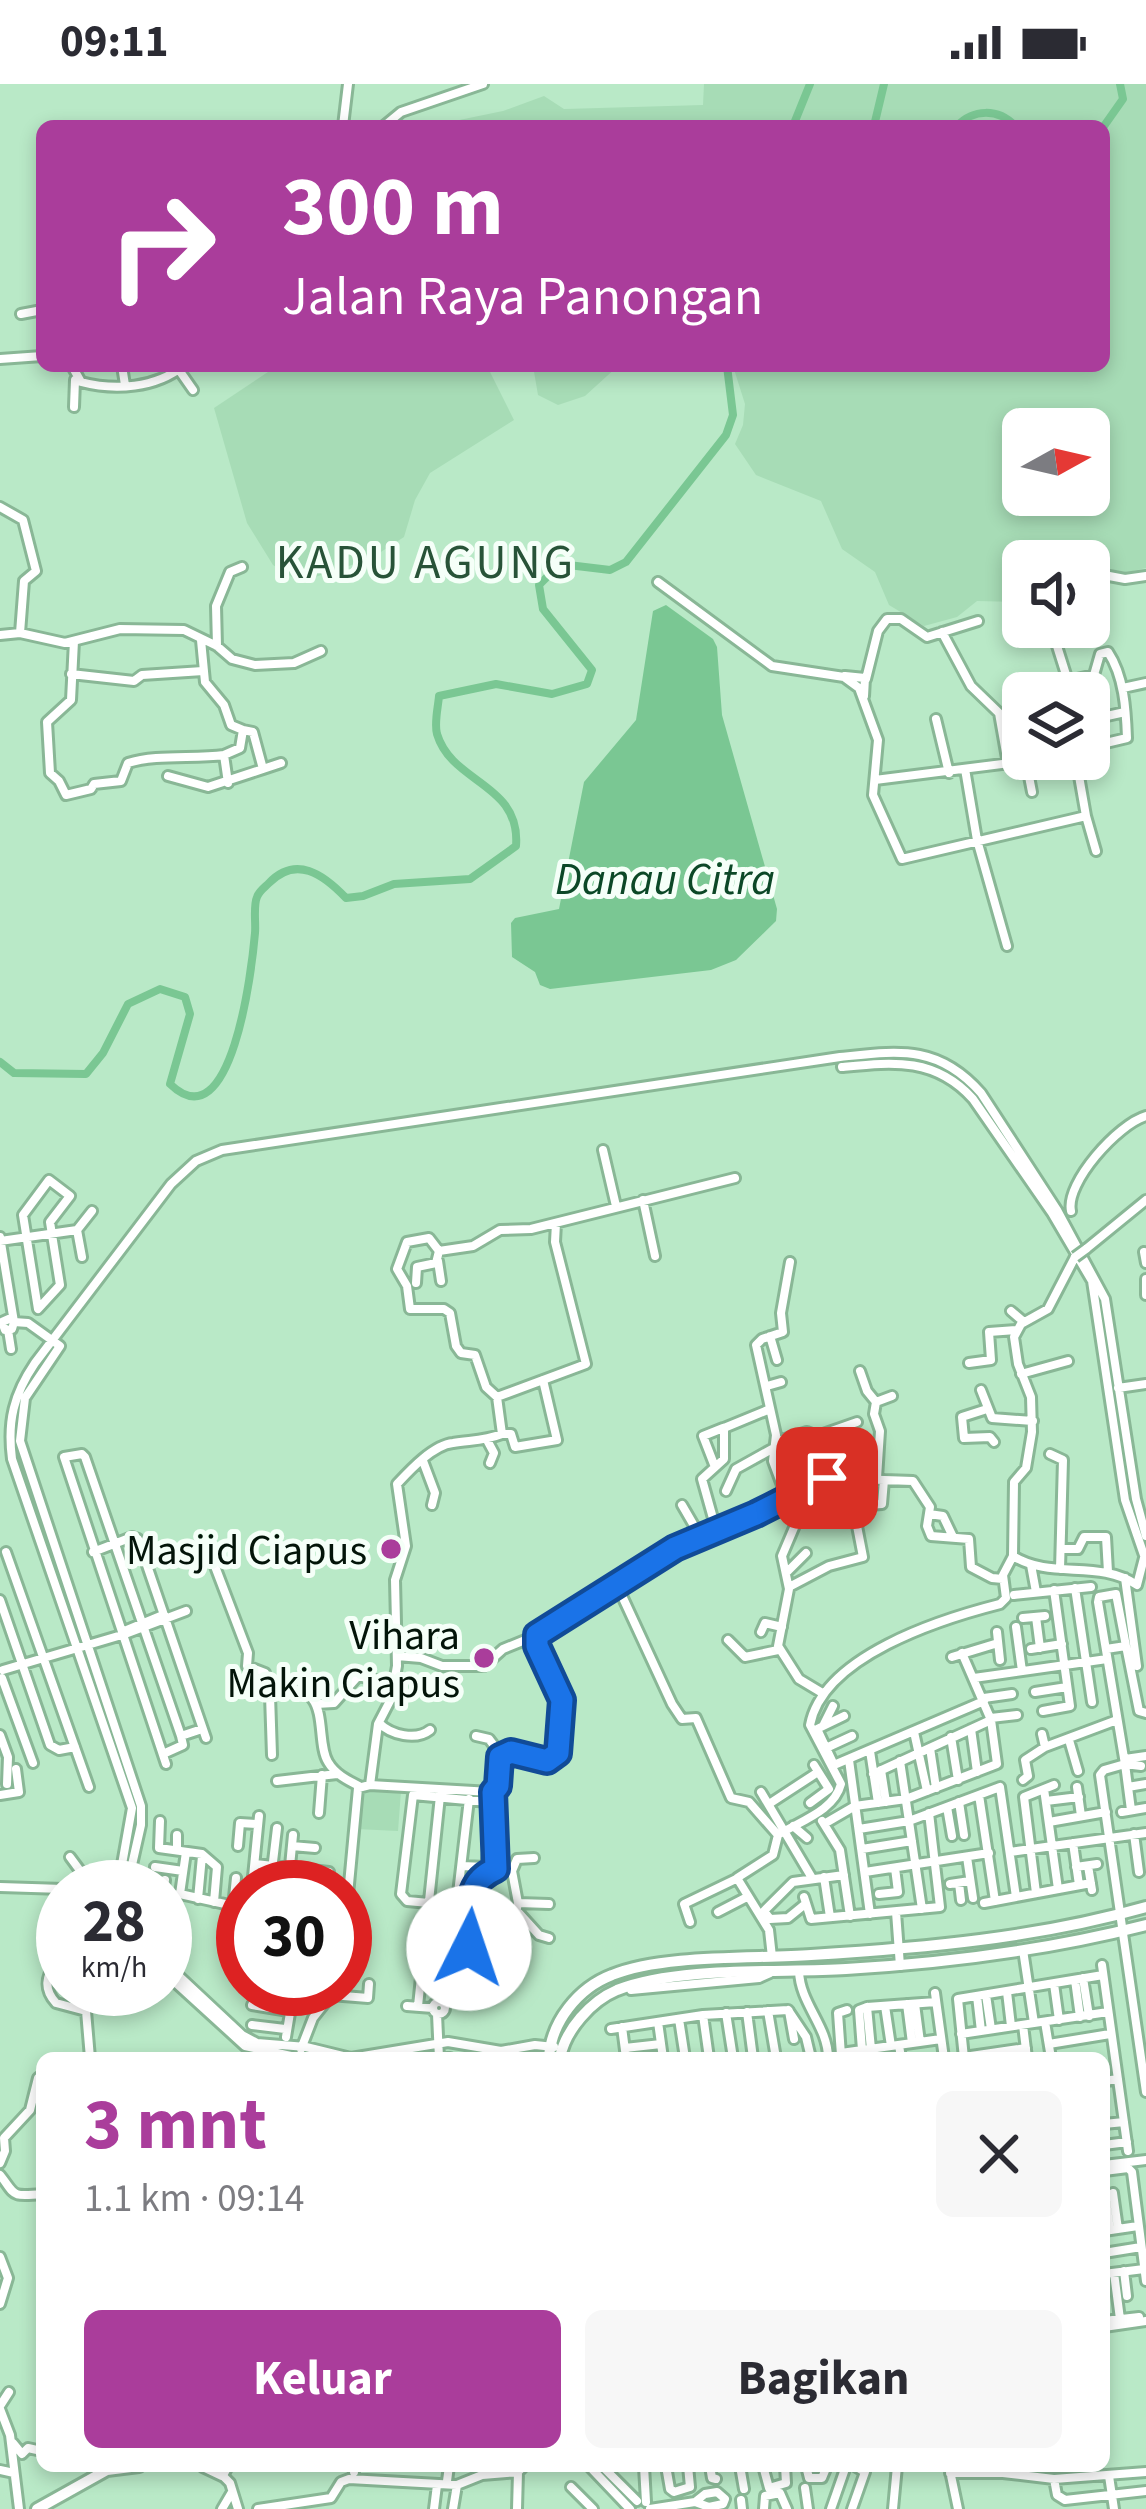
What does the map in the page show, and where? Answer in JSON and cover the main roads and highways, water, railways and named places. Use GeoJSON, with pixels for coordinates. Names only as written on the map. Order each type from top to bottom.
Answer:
{"type":"FeatureCollection","features":[{"type":"Feature","properties":{"kind":"main road"},"geometry":{"type":"LineString","coordinates":[[556,2045],[583,1993],[619,1972],[721,1958],[899,1950],[1014,1935],[1146,1907]]}},
{"type":"Feature","properties":{"kind":"main road"},"geometry":{"type":"LineString","coordinates":[[556,2045],[596,2003],[618,1990],[777,1971],[900,1966],[1023,1950],[1146,1924]]}},
{"type":"Feature","properties":{"kind":"main road"},"geometry":{"type":"LineString","coordinates":[[777,1971],[778,1957]]}},
{"type":"Feature","properties":{"kind":"main road"},"geometry":{"type":"LineString","coordinates":[[37,2509],[105,2472]]}},
{"type":"Feature","properties":{"kind":"water","name":"Danau Citra"},"geometry":{"type":"Polygon","coordinates":[[[666,605],[713,639],[717,647],[722,715],[777,909],[776,921],[736,960],[711,970],[550,989],[512,957],[511,923],[515,918],[559,909],[584,782],[636,720],[653,611],[666,605]]]}},
{"type":"Feature","properties":{"kind":"waterway"},"geometry":{"type":"LineString","coordinates":[[795,120],[810,84]]}},
{"type":"Feature","properties":{"kind":"waterway"},"geometry":{"type":"LineString","coordinates":[[875,120],[884,84]]}},
{"type":"Feature","properties":{"kind":"waterway"},"geometry":{"type":"LineString","coordinates":[[1108,120],[1123,99],[1120,84]]}},
{"type":"Feature","properties":{"kind":"waterway"},"geometry":{"type":"LineString","coordinates":[[965,120],[986,113],[1007,120]]}},
{"type":"Feature","properties":{"kind":"waterway"},"geometry":{"type":"LineString","coordinates":[[0,1062],[14,1073],[86,1074],[103,1053],[128,1004],[160,989],[185,997],[190,1014],[170,1084],[191,1096],[209,1091],[223,1072],[243,1012],[257,897],[279,875],[289,870],[309,871],[346,898],[363,896],[394,884],[470,879],[516,846],[508,809],[445,751],[436,730],[439,696],[496,684],[552,694],[587,684],[592,670],[543,609],[539,585],[560,564],[610,570],[626,562],[726,435],[733,415],[728,372]]}},
{"type":"Feature","properties":{"kind":"place","name":"Masjid Ciapus"},"geometry":{"type":"Point","coordinates":[391,1549]}},
{"type":"Feature","properties":{"kind":"place","name":"Vihara Makin Ciapus"},"geometry":{"type":"Point","coordinates":[484,1658]}},
{"type":"Feature","properties":{"kind":"district","name":"KADU AGUNG"},"geometry":{"type":"Point","coordinates":[426,561]}}]}
